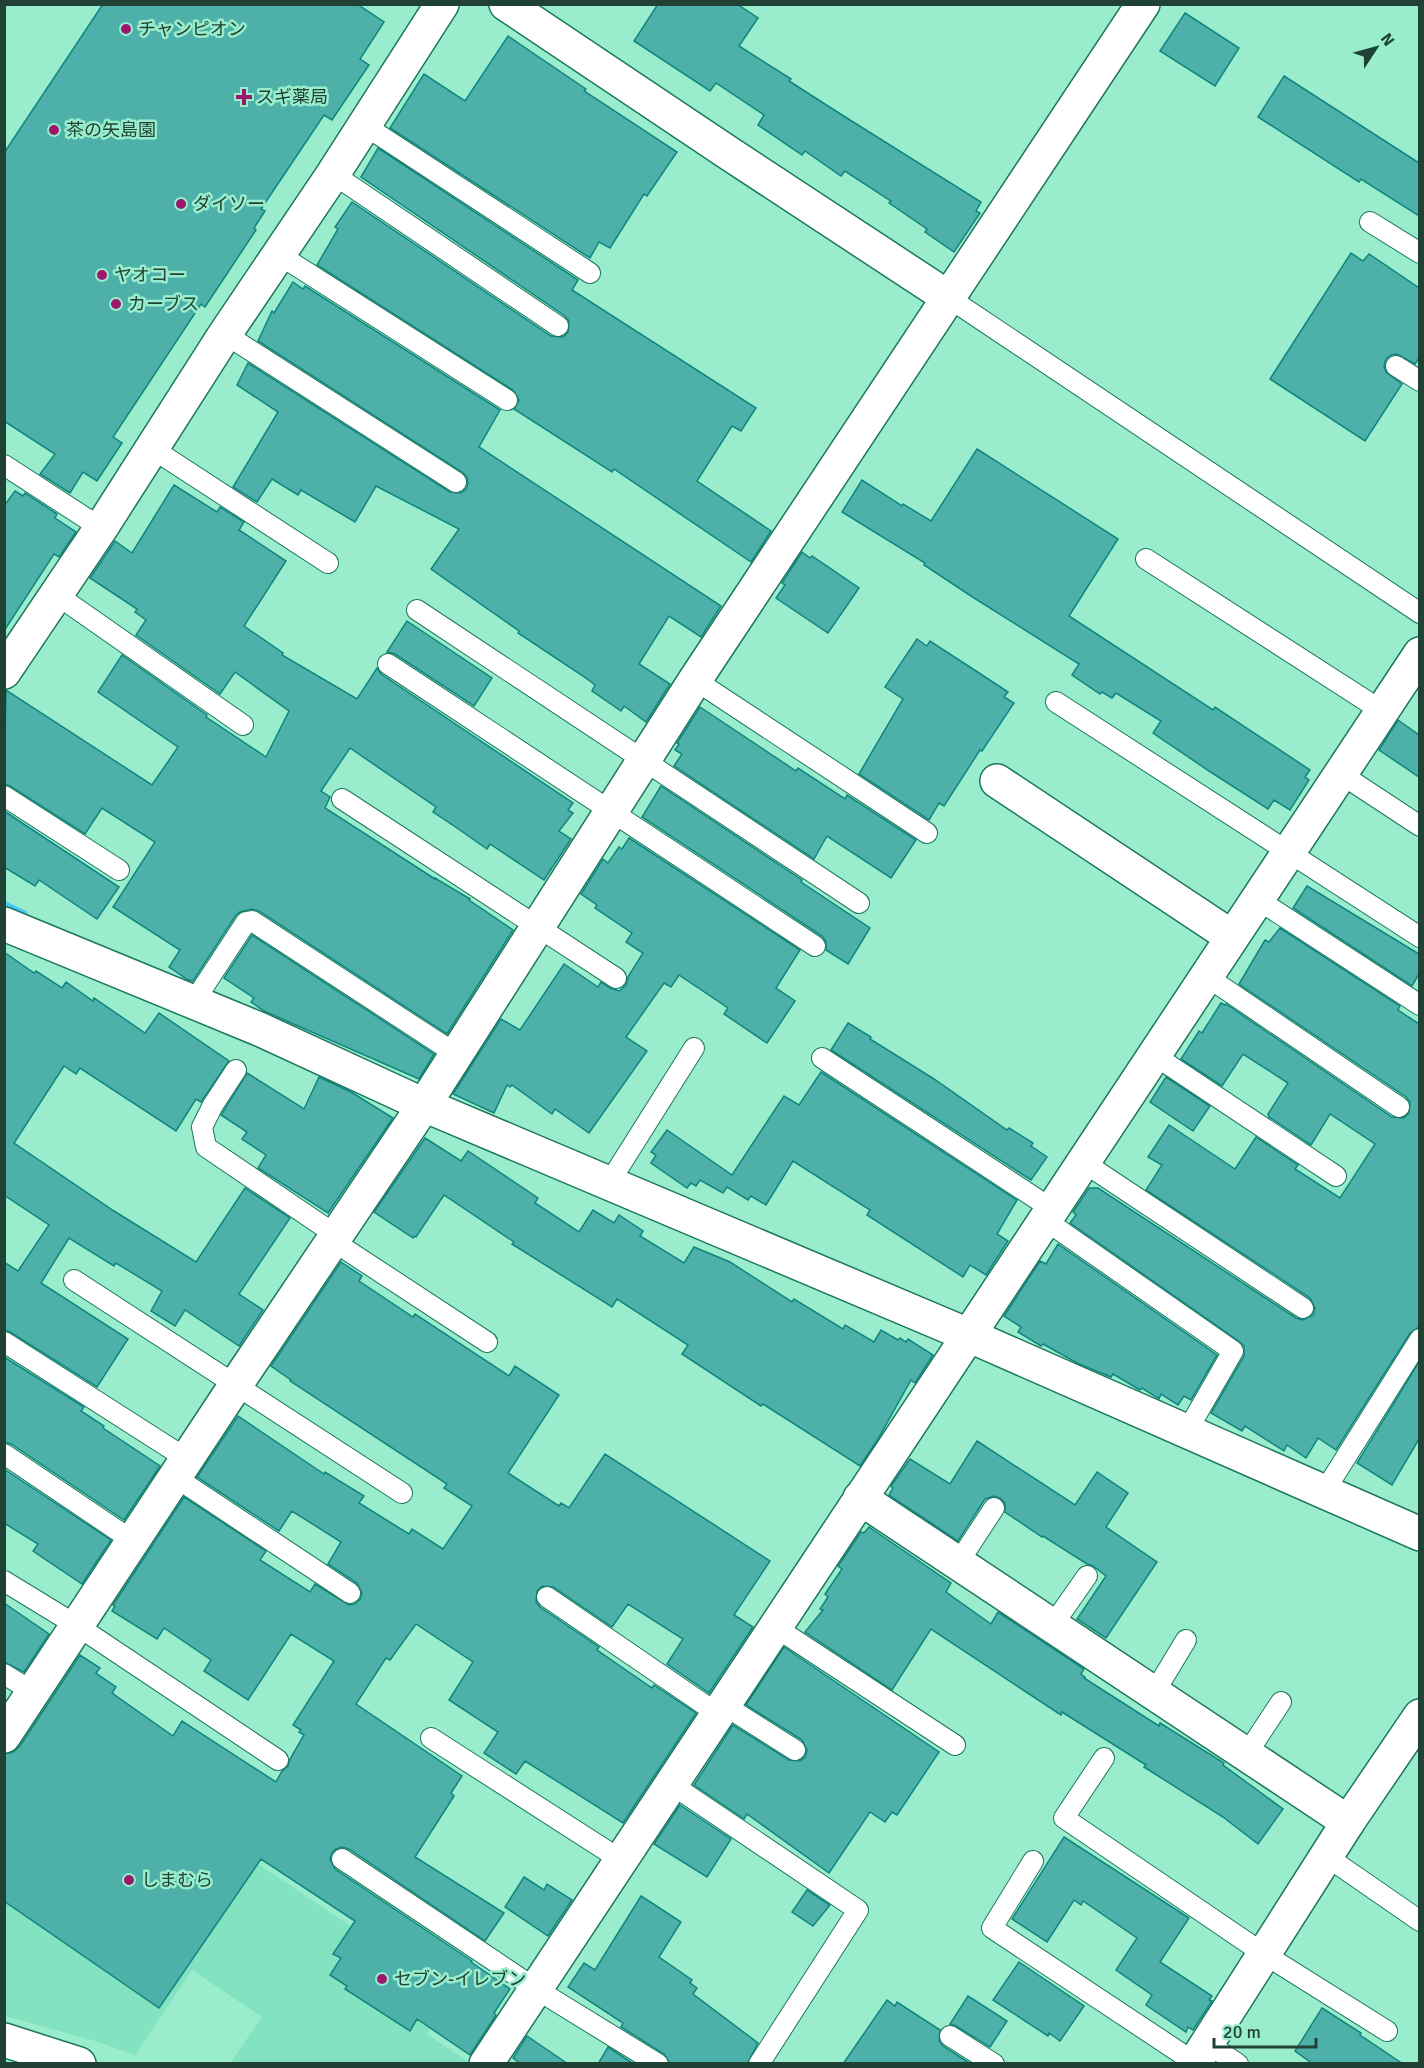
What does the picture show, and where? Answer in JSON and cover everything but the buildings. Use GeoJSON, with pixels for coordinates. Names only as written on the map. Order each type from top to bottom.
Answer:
{"type":"FeatureCollection","features":[{"type":"Feature","properties":{"kind":"street"},"geometry":{"type":"LineString","coordinates":[[4,672],[101,528],[225,334],[333,174],[442,4]]}},
{"type":"Feature","properties":{"kind":"street"},"geometry":{"type":"LineString","coordinates":[[506,4],[949,298]]}},
{"type":"Feature","properties":{"kind":"street"},"geometry":{"type":"LineString","coordinates":[[4,1736],[424,1105],[695,680],[1143,4]]}},
{"type":"Feature","properties":{"kind":"street"},"geometry":{"type":"LineString","coordinates":[[486,2064],[1419,654]]}},
{"type":"Feature","properties":{"kind":"street"},"geometry":{"type":"LineString","coordinates":[[997,781],[1232,937]]}},
{"type":"Feature","properties":{"kind":"street"},"geometry":{"type":"LineString","coordinates":[[4,924],[259,1029],[424,1105],[968,1335],[1419,1534]]}},
{"type":"Feature","properties":{"kind":"street"},"geometry":{"type":"LineString","coordinates":[[860,1498],[1348,1822]]}},
{"type":"Feature","properties":{"kind":"street"},"geometry":{"type":"LineString","coordinates":[[1198,2056],[1348,1822],[1419,1719]]}},
{"type":"Feature","properties":{"kind":"street"},"geometry":{"type":"LineString","coordinates":[[4,2040],[79,2064]]}},
{"type":"Feature","properties":{"kind":"lane"},"geometry":{"type":"LineString","coordinates":[[364,125],[590,273]]}},
{"type":"Feature","properties":{"kind":"lane"},"geometry":{"type":"LineString","coordinates":[[333,174],[558,326]]}},
{"type":"Feature","properties":{"kind":"lane"},"geometry":{"type":"LineString","coordinates":[[1370,222],[1419,253]]}},
{"type":"Feature","properties":{"kind":"lane"},"geometry":{"type":"LineString","coordinates":[[278,254],[507,400]]}},
{"type":"Feature","properties":{"kind":"lane"},"geometry":{"type":"LineString","coordinates":[[949,298],[1419,613]]}},
{"type":"Feature","properties":{"kind":"lane"},"geometry":{"type":"LineString","coordinates":[[225,334],[456,482]]}},
{"type":"Feature","properties":{"kind":"lane"},"geometry":{"type":"LineString","coordinates":[[1396,366],[1419,381]]}},
{"type":"Feature","properties":{"kind":"lane"},"geometry":{"type":"LineString","coordinates":[[153,448],[328,563]]}},
{"type":"Feature","properties":{"kind":"lane"},"geometry":{"type":"LineString","coordinates":[[4,465],[101,528]]}},
{"type":"Feature","properties":{"kind":"lane"},"geometry":{"type":"LineString","coordinates":[[1146,560],[1382,711]]}},
{"type":"Feature","properties":{"kind":"lane"},"geometry":{"type":"LineString","coordinates":[[57,595],[243,726]]}},
{"type":"Feature","properties":{"kind":"lane"},"geometry":{"type":"LineString","coordinates":[[417,610],[859,903]]}},
{"type":"Feature","properties":{"kind":"lane"},"geometry":{"type":"LineString","coordinates":[[388,664],[815,946]]}},
{"type":"Feature","properties":{"kind":"lane"},"geometry":{"type":"LineString","coordinates":[[695,680],[927,833]]}},
{"type":"Feature","properties":{"kind":"lane"},"geometry":{"type":"LineString","coordinates":[[1056,702],[1419,937]]}},
{"type":"Feature","properties":{"kind":"lane"},"geometry":{"type":"LineString","coordinates":[[1341,774],[1419,826]]}},
{"type":"Feature","properties":{"kind":"lane"},"geometry":{"type":"LineString","coordinates":[[4,796],[119,870]]}},
{"type":"Feature","properties":{"kind":"lane"},"geometry":{"type":"LineString","coordinates":[[342,799],[616,978]]}},
{"type":"Feature","properties":{"kind":"lane"},"geometry":{"type":"LineString","coordinates":[[1257,899],[1419,1005]]}},
{"type":"Feature","properties":{"kind":"lane"},"geometry":{"type":"LineString","coordinates":[[194,1003],[246,922],[252,921],[456,1054]]}},
{"type":"Feature","properties":{"kind":"lane"},"geometry":{"type":"LineString","coordinates":[[1206,976],[1399,1107]]}},
{"type":"Feature","properties":{"kind":"lane"},"geometry":{"type":"LineString","coordinates":[[609,1183],[693,1048]]}},
{"type":"Feature","properties":{"kind":"lane"},"geometry":{"type":"LineString","coordinates":[[1154,1055],[1336,1176]]}},
{"type":"Feature","properties":{"kind":"lane"},"geometry":{"type":"LineString","coordinates":[[822,1058],[1048,1215],[1233,1351],[1187,1431]]}},
{"type":"Feature","properties":{"kind":"lane"},"geometry":{"type":"LineString","coordinates":[[236,1070],[213,1105],[202,1127],[206,1147],[487,1342]]}},
{"type":"Feature","properties":{"kind":"lane"},"geometry":{"type":"LineString","coordinates":[[1083,1162],[1303,1308]]}},
{"type":"Feature","properties":{"kind":"lane"},"geometry":{"type":"LineString","coordinates":[[74,1280],[402,1493]]}},
{"type":"Feature","properties":{"kind":"lane"},"geometry":{"type":"LineString","coordinates":[[1324,1492],[1419,1339]]}},
{"type":"Feature","properties":{"kind":"lane"},"geometry":{"type":"LineString","coordinates":[[4,1342],[181,1468],[350,1593]]}},
{"type":"Feature","properties":{"kind":"lane"},"geometry":{"type":"LineString","coordinates":[[4,1454],[133,1540]]}},
{"type":"Feature","properties":{"kind":"lane"},"geometry":{"type":"LineString","coordinates":[[958,1563],[994,1508]]}},
{"type":"Feature","properties":{"kind":"lane"},"geometry":{"type":"LineString","coordinates":[[1052,1626],[1087,1576]]}},
{"type":"Feature","properties":{"kind":"lane"},"geometry":{"type":"LineString","coordinates":[[4,1581],[76,1625],[278,1760]]}},
{"type":"Feature","properties":{"kind":"lane"},"geometry":{"type":"LineString","coordinates":[[547,1597],[721,1710],[795,1750]]}},
{"type":"Feature","properties":{"kind":"lane"},"geometry":{"type":"LineString","coordinates":[[775,1627],[955,1745]]}},
{"type":"Feature","properties":{"kind":"lane"},"geometry":{"type":"LineString","coordinates":[[1154,1693],[1186,1640]]}},
{"type":"Feature","properties":{"kind":"lane"},"geometry":{"type":"LineString","coordinates":[[4,1674],[33,1692]]}},
{"type":"Feature","properties":{"kind":"lane"},"geometry":{"type":"LineString","coordinates":[[1246,1755],[1281,1702]]}},
{"type":"Feature","properties":{"kind":"lane"},"geometry":{"type":"LineString","coordinates":[[431,1738],[621,1860]]}},
{"type":"Feature","properties":{"kind":"lane"},"geometry":{"type":"LineString","coordinates":[[1104,1758],[1064,1818],[1264,1954],[1387,2031]]}},
{"type":"Feature","properties":{"kind":"lane"},"geometry":{"type":"LineString","coordinates":[[671,1784],[858,1910],[759,2064]]}},
{"type":"Feature","properties":{"kind":"lane"},"geometry":{"type":"LineString","coordinates":[[1326,1856],[1419,1921]]}},
{"type":"Feature","properties":{"kind":"lane"},"geometry":{"type":"LineString","coordinates":[[342,1859],[536,1989],[658,2064]]}},
{"type":"Feature","properties":{"kind":"lane"},"geometry":{"type":"LineString","coordinates":[[1033,1861],[992,1928],[1198,2056],[1238,2064]]}},
{"type":"Feature","properties":{"kind":"lane"},"geometry":{"type":"LineString","coordinates":[[950,2036],[994,2064]]}},
{"type":"Feature","properties":{"kind":"shaded area"},"geometry":{"type":"Polygon","coordinates":[[[115,1768],[453,1995],[427,2034],[470,2063],[230,2063],[262,2017],[192,1970],[135,2055],[95,2041],[5,2016],[4,1891],[115,1768]]]}},
{"type":"Feature","properties":{"kind":"waterway"},"geometry":{"type":"LineString","coordinates":[[4,906],[23,915]]}},
{"type":"Feature","properties":{"kind":"place","name":"チャンピオン"},"geometry":{"type":"Point","coordinates":[126,29]}},
{"type":"Feature","properties":{"kind":"place","name":"スギ薬局"},"geometry":{"type":"Point","coordinates":[244,97]}},
{"type":"Feature","properties":{"kind":"place","name":"茶の矢島園"},"geometry":{"type":"Point","coordinates":[54,130]}},
{"type":"Feature","properties":{"kind":"place","name":"ダイソー"},"geometry":{"type":"Point","coordinates":[181,204]}},
{"type":"Feature","properties":{"kind":"place","name":"ヤオコー"},"geometry":{"type":"Point","coordinates":[102,275]}},
{"type":"Feature","properties":{"kind":"place","name":"カーブス"},"geometry":{"type":"Point","coordinates":[116,304]}},
{"type":"Feature","properties":{"kind":"place","name":"しまむら"},"geometry":{"type":"Point","coordinates":[129,1880]}},
{"type":"Feature","properties":{"kind":"place","name":"セブン-イレブン"},"geometry":{"type":"Point","coordinates":[382,1979]}}]}
